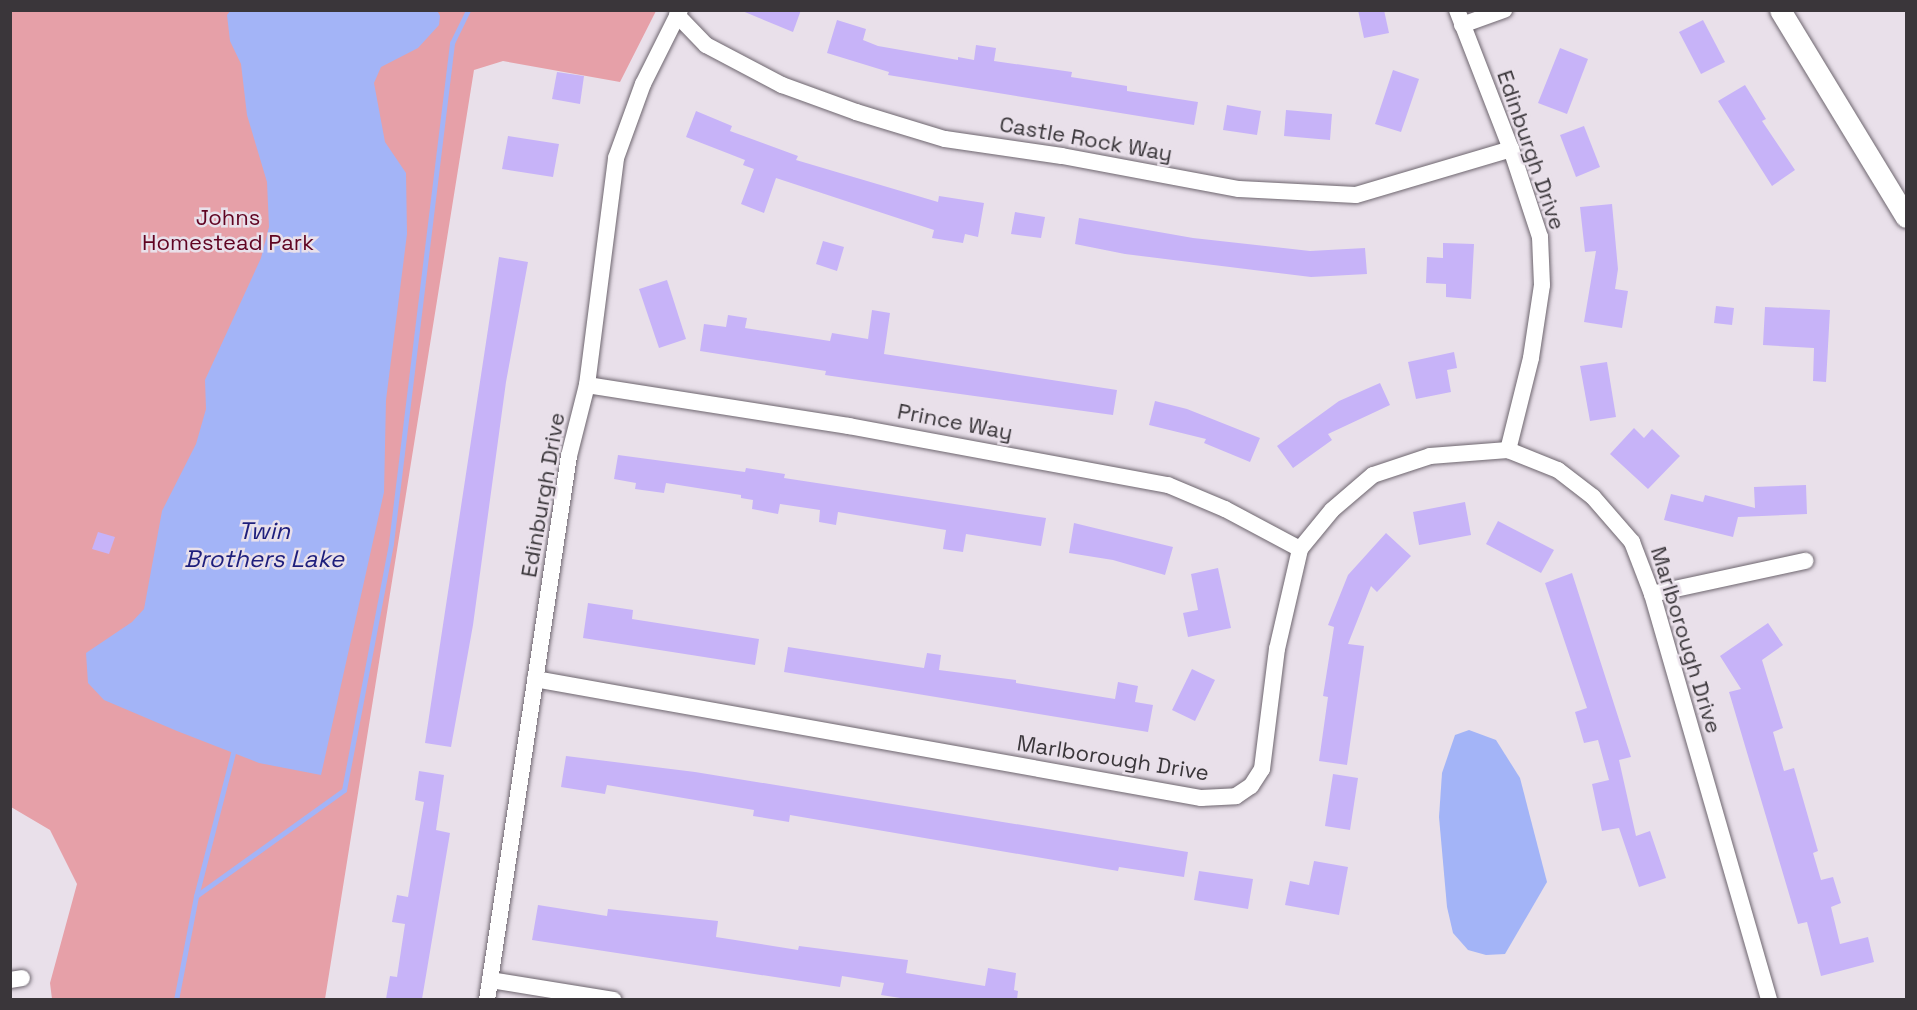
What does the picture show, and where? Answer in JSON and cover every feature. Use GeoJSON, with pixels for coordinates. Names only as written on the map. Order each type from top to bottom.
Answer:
{"type":"FeatureCollection","features":[{"type":"Feature","properties":{"kind":"street"},"geometry":{"type":"LineString","coordinates":[[1460,18],[1504,10]]}},
{"type":"Feature","properties":{"kind":"street"},"geometry":{"type":"LineString","coordinates":[[1780,10],[1818,77],[1906,217]]}},
{"type":"Feature","properties":{"kind":"street","name":"Edinburgh Drive"},"geometry":{"type":"LineString","coordinates":[[487,999],[569,456],[587,385],[616,158],[643,84],[679,13]]}},
{"type":"Feature","properties":{"kind":"street","name":"Castle Rock Way"},"geometry":{"type":"LineString","coordinates":[[679,13],[716,50],[782,85],[856,112],[945,140],[1062,156],[1239,189],[1356,195],[1511,149]]}},
{"type":"Feature","properties":{"kind":"street","name":"Edinburgh Drive"},"geometry":{"type":"LineString","coordinates":[[1460,18],[1511,149],[1540,237],[1542,285],[1531,358],[1508,450]]}},
{"type":"Feature","properties":{"kind":"street","name":"Prince Way"},"geometry":{"type":"LineString","coordinates":[[587,385],[849,426],[1168,485],[1225,509],[1300,549]]}},
{"type":"Feature","properties":{"kind":"street","name":"Marlborough Drive"},"geometry":{"type":"LineString","coordinates":[[535,679],[1190,796],[1236,796],[1251,786],[1262,769],[1277,649],[1300,549],[1332,510],[1373,475],[1430,456],[1508,450],[1558,470],[1593,498],[1632,542],[1652,594],[1769,999]]}},
{"type":"Feature","properties":{"kind":"street"},"geometry":{"type":"LineString","coordinates":[[1652,594],[1805,561]]}},
{"type":"Feature","properties":{"kind":"street"},"geometry":{"type":"LineString","coordinates":[[490,980],[613,999]]}},
{"type":"Feature","properties":{"kind":"green space","name":"Johns Homestead Park"},"geometry":{"type":"Polygon","coordinates":[[[11,11],[656,11],[620,82],[503,61],[474,70],[325,999],[52,999],[50,983],[77,884],[50,830],[11,807],[11,11]]]}},
{"type":"Feature","properties":{"kind":"water","name":"Twin Brothers Lake"},"geometry":{"type":"Polygon","coordinates":[[[231,10],[437,10],[440,16],[439,25],[418,48],[381,67],[374,83],[385,142],[406,173],[407,234],[386,400],[384,492],[321,775],[259,763],[177,731],[104,700],[88,683],[86,653],[132,622],[144,609],[162,511],[196,444],[206,409],[205,380],[261,258],[269,227],[267,182],[247,115],[241,64],[230,41],[227,15],[231,10]]]}},
{"type":"Feature","properties":{"kind":"water"},"geometry":{"type":"Polygon","coordinates":[[[1469,730],[1496,740],[1520,778],[1547,882],[1505,954],[1486,955],[1468,950],[1453,933],[1447,907],[1439,817],[1442,773],[1455,735],[1469,730]]]}},
{"type":"Feature","properties":{"kind":"building"},"geometry":{"type":"Polygon","coordinates":[[[740,10],[801,10],[793,32],[740,10]]]}},
{"type":"Feature","properties":{"kind":"building"},"geometry":{"type":"Polygon","coordinates":[[[1358,10],[1384,10],[1389,33],[1364,38],[1358,10]]]}},
{"type":"Feature","properties":{"kind":"building"},"geometry":{"type":"Polygon","coordinates":[[[837,20],[866,29],[863,40],[878,46],[958,60],[958,57],[974,60],[976,45],[996,48],[994,61],[1072,72],[1071,77],[1127,86],[1127,91],[1198,102],[1194,125],[888,75],[889,72],[827,53],[837,20]]]}},
{"type":"Feature","properties":{"kind":"building"},"geometry":{"type":"Polygon","coordinates":[[[1703,20],[1725,62],[1701,74],[1679,32],[1703,20]]]}},
{"type":"Feature","properties":{"kind":"building"},"geometry":{"type":"Polygon","coordinates":[[[1560,48],[1588,59],[1567,114],[1538,103],[1560,48]]]}},
{"type":"Feature","properties":{"kind":"building"},"geometry":{"type":"Polygon","coordinates":[[[1393,70],[1419,79],[1401,132],[1375,124],[1393,70]]]}},
{"type":"Feature","properties":{"kind":"building"},"geometry":{"type":"Polygon","coordinates":[[[557,72],[584,76],[580,104],[552,99],[557,72]]]}},
{"type":"Feature","properties":{"kind":"building"},"geometry":{"type":"Polygon","coordinates":[[[1745,85],[1766,119],[1762,121],[1795,170],[1772,186],[1718,101],[1745,85]]]}},
{"type":"Feature","properties":{"kind":"building"},"geometry":{"type":"Polygon","coordinates":[[[1227,105],[1261,111],[1257,135],[1223,130],[1227,105]]]}},
{"type":"Feature","properties":{"kind":"building"},"geometry":{"type":"Polygon","coordinates":[[[1286,110],[1332,114],[1330,140],[1284,136],[1286,110]]]}},
{"type":"Feature","properties":{"kind":"building"},"geometry":{"type":"Polygon","coordinates":[[[696,111],[732,126],[730,131],[798,156],[796,160],[938,202],[939,196],[984,203],[978,237],[965,234],[963,243],[932,238],[934,230],[776,178],[764,213],[741,204],[754,169],[743,165],[745,160],[686,137],[696,111]]]}},
{"type":"Feature","properties":{"kind":"building"},"geometry":{"type":"Polygon","coordinates":[[[1584,126],[1600,167],[1576,177],[1560,135],[1584,126]]]}},
{"type":"Feature","properties":{"kind":"building"},"geometry":{"type":"Polygon","coordinates":[[[508,136],[559,144],[553,177],[502,169],[508,136]]]}},
{"type":"Feature","properties":{"kind":"building"},"geometry":{"type":"Polygon","coordinates":[[[1612,204],[1618,269],[1615,289],[1628,291],[1622,328],[1584,322],[1596,251],[1585,252],[1580,207],[1612,204]]]}},
{"type":"Feature","properties":{"kind":"building"},"geometry":{"type":"Polygon","coordinates":[[[1015,212],[1045,217],[1041,238],[1011,234],[1015,212]]]}},
{"type":"Feature","properties":{"kind":"building"},"geometry":{"type":"Polygon","coordinates":[[[1079,218],[1193,238],[1310,251],[1365,248],[1367,274],[1311,277],[1125,254],[1075,244],[1079,218]]]}},
{"type":"Feature","properties":{"kind":"building"},"geometry":{"type":"Polygon","coordinates":[[[823,241],[844,247],[837,271],[816,264],[823,241]]]}},
{"type":"Feature","properties":{"kind":"building"},"geometry":{"type":"Polygon","coordinates":[[[1443,243],[1474,244],[1471,299],[1446,297],[1446,284],[1426,283],[1427,257],[1443,258],[1443,243]]]}},
{"type":"Feature","properties":{"kind":"building"},"geometry":{"type":"Polygon","coordinates":[[[499,257],[528,262],[506,382],[473,625],[451,747],[425,743],[499,257]]]}},
{"type":"Feature","properties":{"kind":"building"},"geometry":{"type":"Polygon","coordinates":[[[667,280],[686,339],[659,348],[639,289],[667,280]]]}},
{"type":"Feature","properties":{"kind":"building"},"geometry":{"type":"Polygon","coordinates":[[[1716,306],[1734,308],[1732,325],[1714,323],[1716,306]]]}},
{"type":"Feature","properties":{"kind":"building"},"geometry":{"type":"Polygon","coordinates":[[[1765,307],[1830,310],[1826,382],[1813,381],[1814,348],[1763,345],[1765,307]]]}},
{"type":"Feature","properties":{"kind":"building"},"geometry":{"type":"Polygon","coordinates":[[[872,310],[890,313],[884,354],[1117,390],[1113,415],[825,375],[826,371],[700,351],[704,324],[726,327],[728,315],[747,318],[745,328],[830,341],[832,333],[868,339],[872,310]]]}},
{"type":"Feature","properties":{"kind":"building"},"geometry":{"type":"Polygon","coordinates":[[[1454,352],[1457,368],[1447,370],[1451,392],[1416,399],[1408,362],[1454,352]]]}},
{"type":"Feature","properties":{"kind":"building"},"geometry":{"type":"Polygon","coordinates":[[[1607,362],[1616,417],[1590,421],[1580,366],[1607,362]]]}},
{"type":"Feature","properties":{"kind":"building"},"geometry":{"type":"Polygon","coordinates":[[[1380,383],[1390,405],[1328,434],[1332,440],[1293,468],[1277,446],[1339,401],[1380,383]]]}},
{"type":"Feature","properties":{"kind":"building"},"geometry":{"type":"Polygon","coordinates":[[[1155,401],[1187,409],[1260,438],[1250,462],[1204,443],[1206,439],[1149,425],[1155,401]]]}},
{"type":"Feature","properties":{"kind":"building"},"geometry":{"type":"Polygon","coordinates":[[[1634,428],[1644,438],[1652,429],[1680,456],[1648,489],[1610,454],[1634,428]]]}},
{"type":"Feature","properties":{"kind":"building"},"geometry":{"type":"Polygon","coordinates":[[[618,455],[745,472],[746,468],[785,474],[784,478],[1046,518],[1041,546],[966,534],[963,552],[943,549],[946,530],[838,512],[836,525],[819,522],[820,510],[780,504],[778,514],[752,509],[753,500],[741,498],[741,495],[666,483],[664,493],[635,489],[636,483],[614,479],[618,455]]]}},
{"type":"Feature","properties":{"kind":"building"},"geometry":{"type":"Polygon","coordinates":[[[1806,485],[1807,514],[1738,517],[1733,537],[1664,520],[1671,494],[1703,502],[1705,495],[1755,508],[1754,487],[1806,485]]]}},
{"type":"Feature","properties":{"kind":"building"},"geometry":{"type":"Polygon","coordinates":[[[1465,502],[1471,535],[1419,545],[1413,512],[1465,502]]]}},
{"type":"Feature","properties":{"kind":"building"},"geometry":{"type":"Polygon","coordinates":[[[1498,521],[1554,550],[1541,573],[1486,544],[1498,521]]]}},
{"type":"Feature","properties":{"kind":"building"},"geometry":{"type":"Polygon","coordinates":[[[1074,523],[1173,547],[1165,575],[1113,560],[1069,553],[1074,523]]]}},
{"type":"Feature","properties":{"kind":"building"},"geometry":{"type":"Polygon","coordinates":[[[98,532],[115,537],[109,554],[92,549],[98,532]]]}},
{"type":"Feature","properties":{"kind":"building"},"geometry":{"type":"Polygon","coordinates":[[[1386,533],[1411,556],[1377,592],[1371,586],[1348,644],[1364,646],[1347,765],[1319,761],[1328,697],[1323,696],[1334,627],[1328,625],[1348,575],[1386,533]]]}},
{"type":"Feature","properties":{"kind":"building"},"geometry":{"type":"Polygon","coordinates":[[[1218,568],[1231,628],[1188,637],[1183,613],[1198,610],[1191,574],[1218,568]]]}},
{"type":"Feature","properties":{"kind":"building"},"geometry":{"type":"Polygon","coordinates":[[[1572,573],[1631,757],[1619,760],[1636,836],[1650,831],[1666,878],[1639,887],[1619,828],[1602,831],[1592,784],[1609,780],[1598,740],[1584,743],[1575,712],[1587,708],[1545,583],[1572,573]]]}},
{"type":"Feature","properties":{"kind":"building"},"geometry":{"type":"Polygon","coordinates":[[[588,603],[633,610],[632,619],[759,639],[755,665],[583,638],[588,603]]]}},
{"type":"Feature","properties":{"kind":"building"},"geometry":{"type":"Polygon","coordinates":[[[1768,623],[1783,645],[1762,660],[1783,728],[1773,732],[1784,771],[1794,768],[1818,851],[1813,853],[1821,880],[1833,877],[1841,903],[1831,907],[1840,944],[1868,937],[1874,962],[1821,976],[1807,922],[1798,924],[1729,692],[1741,689],[1720,656],[1768,623]]]}},
{"type":"Feature","properties":{"kind":"building"},"geometry":{"type":"Polygon","coordinates":[[[788,647],[924,668],[927,653],[941,655],[939,670],[1016,680],[1016,683],[1115,699],[1118,682],[1138,686],[1135,702],[1153,705],[1148,732],[784,672],[788,647]]]}},
{"type":"Feature","properties":{"kind":"building"},"geometry":{"type":"Polygon","coordinates":[[[1192,669],[1215,680],[1195,721],[1172,710],[1192,669]]]}},
{"type":"Feature","properties":{"kind":"building"},"geometry":{"type":"Polygon","coordinates":[[[566,756],[695,772],[1188,852],[1184,877],[1119,867],[1118,871],[790,815],[789,822],[753,816],[754,810],[607,785],[605,794],[561,787],[566,756]]]}},
{"type":"Feature","properties":{"kind":"building"},"geometry":{"type":"Polygon","coordinates":[[[419,771],[444,775],[436,830],[450,833],[422,999],[386,999],[390,976],[397,977],[405,924],[392,922],[397,895],[408,897],[424,802],[415,800],[419,771]]]}},
{"type":"Feature","properties":{"kind":"building"},"geometry":{"type":"Polygon","coordinates":[[[1333,774],[1358,778],[1350,830],[1325,826],[1333,774]]]}},
{"type":"Feature","properties":{"kind":"building"},"geometry":{"type":"Polygon","coordinates":[[[1314,861],[1348,867],[1339,915],[1285,905],[1290,881],[1309,885],[1314,861]]]}},
{"type":"Feature","properties":{"kind":"building"},"geometry":{"type":"Polygon","coordinates":[[[1199,871],[1253,879],[1248,909],[1194,900],[1199,871]]]}},
{"type":"Feature","properties":{"kind":"building"},"geometry":{"type":"Polygon","coordinates":[[[538,905],[607,916],[608,909],[718,921],[716,937],[798,950],[799,946],[908,960],[906,973],[985,986],[988,968],[1016,973],[1014,990],[1018,991],[1017,999],[907,999],[881,995],[884,983],[842,976],[840,987],[532,940],[538,905]]]}},
{"type":"Feature","properties":{"kind":"waterway"},"geometry":{"type":"LineString","coordinates":[[196,896],[344,790],[391,543],[452,43],[468,10]]}},
{"type":"Feature","properties":{"kind":"waterway"},"geometry":{"type":"LineString","coordinates":[[176,1000],[196,896],[233,753]]}}]}
